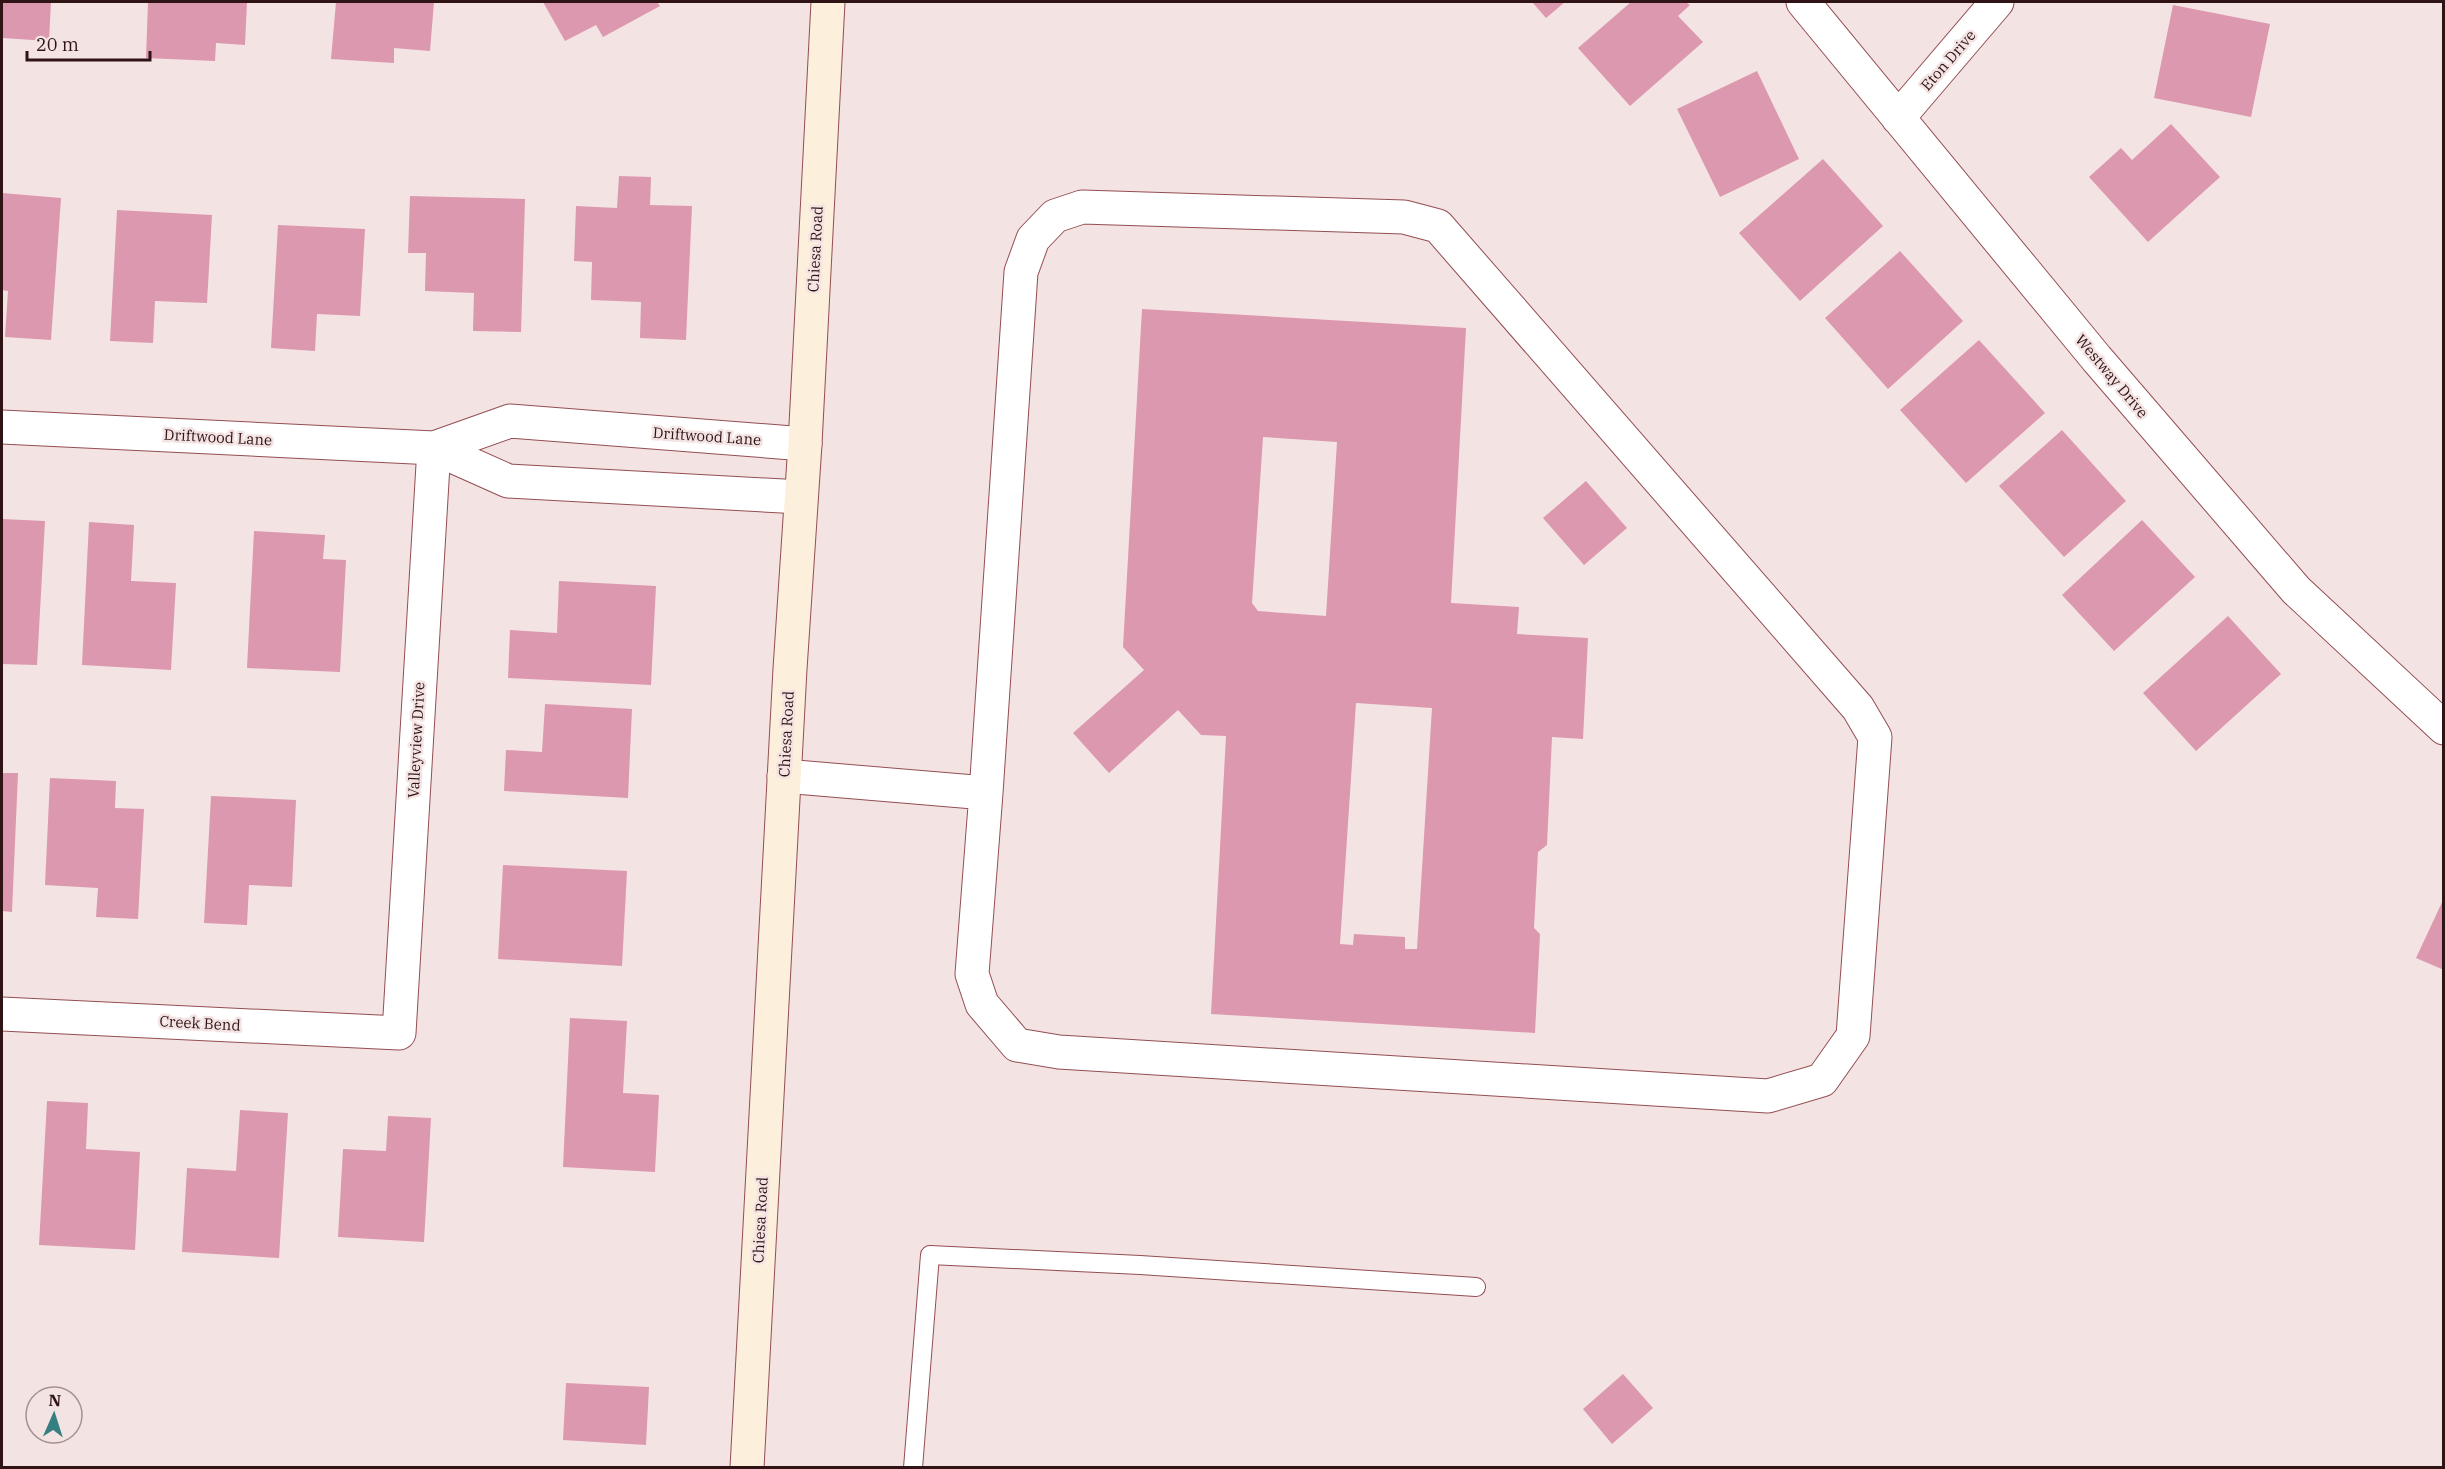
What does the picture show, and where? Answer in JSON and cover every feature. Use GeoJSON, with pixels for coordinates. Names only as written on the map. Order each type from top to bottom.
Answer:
{"type":"FeatureCollection","features":[{"type":"Feature","properties":{"kind":"main road","name":"Chiesa Road"},"geometry":{"type":"LineString","coordinates":[[747,1467],[828,2]]}},
{"type":"Feature","properties":{"kind":"street","name":"Westway Drive"},"geometry":{"type":"LineString","coordinates":[[1803,2],[2097,359],[2296,590],[2444,728]]}},
{"type":"Feature","properties":{"kind":"street","name":"Eton Drive"},"geometry":{"type":"LineString","coordinates":[[1898,118],[1997,2]]}},
{"type":"Feature","properties":{"kind":"street"},"geometry":{"type":"LineString","coordinates":[[1083,207],[1404,217],[1438,226],[1858,708],[1875,737],[1853,1036],[1822,1080],[1768,1096],[1059,1052],[1017,1045],[982,1004],[972,974],[986,793],[1021,272],[1033,239],[1055,216],[1083,207]]}},
{"type":"Feature","properties":{"kind":"street","name":"Driftwood Lane"},"geometry":{"type":"LineString","coordinates":[[434,448],[510,421],[805,444]]}},
{"type":"Feature","properties":{"kind":"street","name":"Driftwood Lane"},"geometry":{"type":"LineString","coordinates":[[2,427],[434,448],[508,481],[801,497]]}},
{"type":"Feature","properties":{"kind":"street","name":"Valleyview Drive"},"geometry":{"type":"LineString","coordinates":[[399,1033],[434,448]]}},
{"type":"Feature","properties":{"kind":"street"},"geometry":{"type":"LineString","coordinates":[[784,776],[986,793]]}},
{"type":"Feature","properties":{"kind":"street","name":"Creek Bend"},"geometry":{"type":"LineString","coordinates":[[2,1014],[399,1033]]}},
{"type":"Feature","properties":{"kind":"lane"},"geometry":{"type":"LineString","coordinates":[[913,1467],[930,1256],[1140,1265],[1476,1287]]}},
{"type":"Feature","properties":{"kind":"building"},"geometry":{"type":"Polygon","coordinates":[[[2,2],[51,2],[49,41],[2,38],[2,2]]]}},
{"type":"Feature","properties":{"kind":"building"},"geometry":{"type":"Polygon","coordinates":[[[148,2],[247,2],[245,45],[216,43],[215,61],[146,58],[148,2]]]}},
{"type":"Feature","properties":{"kind":"building"},"geometry":{"type":"Polygon","coordinates":[[[336,2],[434,2],[430,51],[394,48],[394,63],[331,59],[336,2]]]}},
{"type":"Feature","properties":{"kind":"building"},"geometry":{"type":"Polygon","coordinates":[[[543,2],[657,2],[660,6],[603,37],[596,25],[565,41],[543,2]]]}},
{"type":"Feature","properties":{"kind":"building"},"geometry":{"type":"Polygon","coordinates":[[[1532,2],[1565,2],[1546,18],[1532,2]]]}},
{"type":"Feature","properties":{"kind":"building"},"geometry":{"type":"Polygon","coordinates":[[[1631,2],[1686,2],[1690,5],[1678,16],[1703,42],[1630,106],[1578,48],[1631,2]]]}},
{"type":"Feature","properties":{"kind":"building"},"geometry":{"type":"Polygon","coordinates":[[[2173,5],[2270,24],[2251,117],[2154,98],[2173,5]]]}},
{"type":"Feature","properties":{"kind":"building"},"geometry":{"type":"Polygon","coordinates":[[[1757,71],[1799,159],[1720,197],[1677,109],[1757,71]]]}},
{"type":"Feature","properties":{"kind":"building"},"geometry":{"type":"Polygon","coordinates":[[[2171,124],[2220,177],[2148,242],[2089,177],[2121,148],[2132,160],[2171,124]]]}},
{"type":"Feature","properties":{"kind":"building"},"geometry":{"type":"Polygon","coordinates":[[[1823,159],[1883,226],[1800,301],[1739,233],[1823,159]]]}},
{"type":"Feature","properties":{"kind":"building"},"geometry":{"type":"Polygon","coordinates":[[[619,176],[651,177],[650,205],[692,206],[686,340],[640,338],[641,302],[591,300],[592,262],[574,261],[576,206],[617,208],[619,176]]]}},
{"type":"Feature","properties":{"kind":"building"},"geometry":{"type":"Polygon","coordinates":[[[2,193],[61,198],[51,340],[5,337],[8,291],[2,290],[2,193]]]}},
{"type":"Feature","properties":{"kind":"building"},"geometry":{"type":"Polygon","coordinates":[[[410,196],[525,199],[521,332],[473,331],[474,293],[425,291],[426,253],[408,253],[410,196]]]}},
{"type":"Feature","properties":{"kind":"building"},"geometry":{"type":"Polygon","coordinates":[[[117,210],[212,215],[207,303],[155,301],[153,343],[110,341],[117,210]]]}},
{"type":"Feature","properties":{"kind":"building"},"geometry":{"type":"Polygon","coordinates":[[[278,225],[365,229],[360,316],[317,314],[315,351],[271,348],[278,225]]]}},
{"type":"Feature","properties":{"kind":"building"},"geometry":{"type":"Polygon","coordinates":[[[1900,251],[1963,321],[1888,389],[1825,318],[1900,251]]]}},
{"type":"Feature","properties":{"kind":"building"},"geometry":{"type":"Polygon","coordinates":[[[1142,309],[1466,328],[1451,603],[1519,607],[1517,634],[1588,638],[1583,739],[1552,737],[1547,845],[1538,852],[1534,928],[1540,934],[1535,1033],[1211,1014],[1226,736],[1201,735],[1178,710],[1109,773],[1073,733],[1144,670],[1123,647],[1142,309]],[[1263,437],[1252,603],[1258,611],[1326,616],[1337,442],[1263,437]],[[1356,703],[1340,944],[1353,945],[1354,934],[1405,937],[1405,949],[1417,949],[1432,708],[1356,703]]]}},
{"type":"Feature","properties":{"kind":"building"},"geometry":{"type":"Polygon","coordinates":[[[1979,340],[2045,413],[1966,483],[1900,410],[1979,340]]]}},
{"type":"Feature","properties":{"kind":"building"},"geometry":{"type":"Polygon","coordinates":[[[2062,430],[2126,501],[2064,557],[1999,486],[2062,430]]]}},
{"type":"Feature","properties":{"kind":"building"},"geometry":{"type":"Polygon","coordinates":[[[1586,481],[1627,528],[1584,565],[1543,518],[1586,481]]]}},
{"type":"Feature","properties":{"kind":"building"},"geometry":{"type":"Polygon","coordinates":[[[2,519],[45,521],[37,665],[2,664],[2,519]]]}},
{"type":"Feature","properties":{"kind":"building"},"geometry":{"type":"Polygon","coordinates":[[[2142,520],[2195,577],[2114,651],[2062,595],[2142,520]]]}},
{"type":"Feature","properties":{"kind":"building"},"geometry":{"type":"Polygon","coordinates":[[[89,522],[134,525],[131,581],[176,583],[171,670],[82,665],[89,522]]]}},
{"type":"Feature","properties":{"kind":"building"},"geometry":{"type":"Polygon","coordinates":[[[254,531],[325,535],[323,559],[346,560],[340,672],[247,668],[254,531]]]}},
{"type":"Feature","properties":{"kind":"building"},"geometry":{"type":"Polygon","coordinates":[[[559,581],[656,586],[651,685],[508,678],[510,630],[557,633],[559,581]]]}},
{"type":"Feature","properties":{"kind":"building"},"geometry":{"type":"Polygon","coordinates":[[[2228,616],[2281,674],[2196,751],[2143,693],[2228,616]]]}},
{"type":"Feature","properties":{"kind":"building"},"geometry":{"type":"Polygon","coordinates":[[[545,704],[632,709],[628,798],[504,791],[506,750],[542,752],[545,704]]]}},
{"type":"Feature","properties":{"kind":"building"},"geometry":{"type":"Polygon","coordinates":[[[2,773],[18,773],[12,912],[2,911],[2,773]]]}},
{"type":"Feature","properties":{"kind":"building"},"geometry":{"type":"Polygon","coordinates":[[[50,778],[116,781],[115,808],[144,809],[138,919],[96,917],[98,888],[45,885],[50,778]]]}},
{"type":"Feature","properties":{"kind":"building"},"geometry":{"type":"Polygon","coordinates":[[[211,796],[296,800],[292,887],[249,885],[247,925],[204,923],[211,796]]]}},
{"type":"Feature","properties":{"kind":"building"},"geometry":{"type":"Polygon","coordinates":[[[503,865],[627,871],[622,966],[498,959],[503,865]]]}},
{"type":"Feature","properties":{"kind":"building"},"geometry":{"type":"Polygon","coordinates":[[[2444,898],[2444,970],[2416,958],[2444,898]]]}},
{"type":"Feature","properties":{"kind":"building"},"geometry":{"type":"Polygon","coordinates":[[[570,1018],[627,1021],[623,1093],[659,1095],[655,1172],[563,1167],[570,1018]]]}},
{"type":"Feature","properties":{"kind":"building"},"geometry":{"type":"Polygon","coordinates":[[[47,1101],[88,1103],[86,1149],[140,1152],[135,1250],[39,1245],[47,1101]]]}},
{"type":"Feature","properties":{"kind":"building"},"geometry":{"type":"Polygon","coordinates":[[[240,1110],[288,1113],[279,1258],[182,1252],[187,1168],[236,1171],[240,1110]]]}},
{"type":"Feature","properties":{"kind":"building"},"geometry":{"type":"Polygon","coordinates":[[[388,1116],[431,1118],[424,1242],[338,1237],[343,1149],[386,1151],[388,1116]]]}},
{"type":"Feature","properties":{"kind":"building"},"geometry":{"type":"Polygon","coordinates":[[[1623,1374],[1653,1408],[1612,1444],[1583,1409],[1623,1374]]]}},
{"type":"Feature","properties":{"kind":"building"},"geometry":{"type":"Polygon","coordinates":[[[566,1383],[649,1387],[646,1445],[563,1440],[566,1383]]]}}]}
